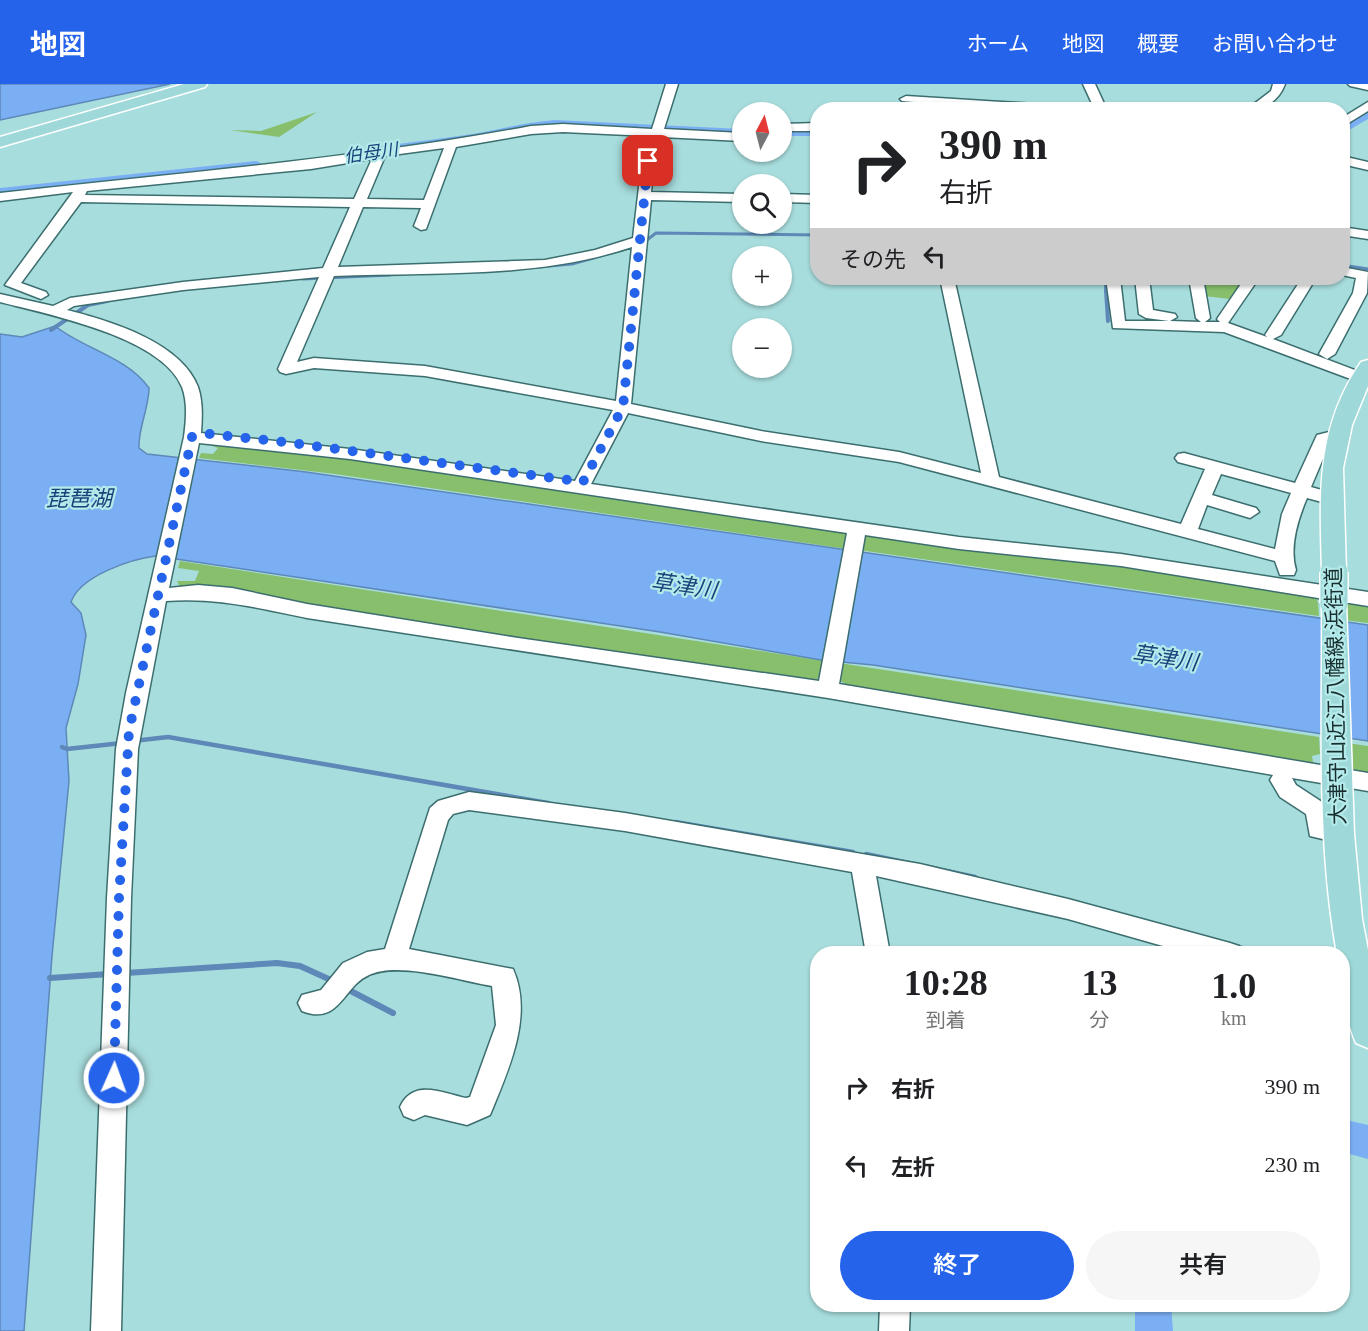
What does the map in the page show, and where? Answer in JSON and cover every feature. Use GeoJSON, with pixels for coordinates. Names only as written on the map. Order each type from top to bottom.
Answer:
{"type":"FeatureCollection","features":[{"type":"Feature","properties":{"kind":"main road"},"geometry":{"type":"LineString","coordinates":[[0,142],[200,84]]}},
{"type":"Feature","properties":{"kind":"main road","name":"大津守山近江八幡線;浜街道"},"geometry":{"type":"LineString","coordinates":[[1348,946],[1339,834],[1346,782],[1332,499],[1333,458],[1337,435],[1349,401],[1366,371]]}},
{"type":"Feature","properties":{"kind":"main road","name":"大津守山近江八幡線;浜街道"},"geometry":{"type":"LineString","coordinates":[[1351,987],[1368,1032]]}},
{"type":"Feature","properties":{"kind":"street"},"geometry":{"type":"LineString","coordinates":[[583,482],[623,407],[650,150],[672,84]]}},
{"type":"Feature","properties":{"kind":"street"},"geometry":{"type":"LineString","coordinates":[[903,84],[907,102]]}},
{"type":"Feature","properties":{"kind":"street"},"geometry":{"type":"LineString","coordinates":[[1089,84],[1097,102]]}},
{"type":"Feature","properties":{"kind":"street"},"geometry":{"type":"LineString","coordinates":[[1263,102],[1276,93],[1279,84]]}},
{"type":"Feature","properties":{"kind":"street"},"geometry":{"type":"LineString","coordinates":[[1354,84],[1368,87]]}},
{"type":"Feature","properties":{"kind":"street"},"geometry":{"type":"LineString","coordinates":[[1350,119],[1368,106]]}},
{"type":"Feature","properties":{"kind":"street"},"geometry":{"type":"LineString","coordinates":[[1350,121],[1366,121]]}},
{"type":"Feature","properties":{"kind":"street"},"geometry":{"type":"LineString","coordinates":[[1350,130],[1366,121]]}},
{"type":"Feature","properties":{"kind":"street"},"geometry":{"type":"LineString","coordinates":[[792,128],[810,127]]}},
{"type":"Feature","properties":{"kind":"street"},"geometry":{"type":"LineString","coordinates":[[106,1331],[119,898],[128,740],[162,570],[194,441],[193,403],[188,383],[172,362],[134,336],[66,312],[12,285],[79,194],[200,174],[289,167],[451,145],[522,131],[563,128],[732,129]]}},
{"type":"Feature","properties":{"kind":"street"},"geometry":{"type":"LineString","coordinates":[[658,129],[732,136]]}},
{"type":"Feature","properties":{"kind":"street"},"geometry":{"type":"LineString","coordinates":[[792,136],[810,136]]}},
{"type":"Feature","properties":{"kind":"street"},"geometry":{"type":"LineString","coordinates":[[421,226],[451,145]]}},
{"type":"Feature","properties":{"kind":"street"},"geometry":{"type":"LineString","coordinates":[[380,154],[286,369],[314,363],[425,371],[623,407],[761,436],[899,457],[1187,532],[1285,567],[1368,589]]}},
{"type":"Feature","properties":{"kind":"street"},"geometry":{"type":"LineString","coordinates":[[1350,162],[1368,166]]}},
{"type":"Feature","properties":{"kind":"street"},"geometry":{"type":"LineString","coordinates":[[270,201],[289,167]]}},
{"type":"Feature","properties":{"kind":"street"},"geometry":{"type":"LineString","coordinates":[[183,200],[200,174]]}},
{"type":"Feature","properties":{"kind":"street"},"geometry":{"type":"LineString","coordinates":[[0,197],[79,194],[183,200],[430,204]]}},
{"type":"Feature","properties":{"kind":"street"},"geometry":{"type":"LineString","coordinates":[[645,196],[732,198]]}},
{"type":"Feature","properties":{"kind":"street"},"geometry":{"type":"LineString","coordinates":[[792,198],[810,199]]}},
{"type":"Feature","properties":{"kind":"street"},"geometry":{"type":"LineString","coordinates":[[1350,232],[1368,235]]}},
{"type":"Feature","properties":{"kind":"street"},"geometry":{"type":"LineString","coordinates":[[0,298],[66,312],[183,286],[327,275],[545,264],[640,243]]}},
{"type":"Feature","properties":{"kind":"street"},"geometry":{"type":"LineString","coordinates":[[1327,354],[1360,293],[1366,275],[1350,272]]}},
{"type":"Feature","properties":{"kind":"street"},"geometry":{"type":"LineString","coordinates":[[948,285],[991,481]]}},
{"type":"Feature","properties":{"kind":"street"},"geometry":{"type":"LineString","coordinates":[[1114,285],[1118,325],[1226,327],[1366,371]]}},
{"type":"Feature","properties":{"kind":"street"},"geometry":{"type":"LineString","coordinates":[[1143,285],[1146,314],[1149,317],[1225,319],[1327,354],[1366,371]]}},
{"type":"Feature","properties":{"kind":"street"},"geometry":{"type":"LineString","coordinates":[[1197,285],[1203,318]]}},
{"type":"Feature","properties":{"kind":"street"},"geometry":{"type":"LineString","coordinates":[[1225,319],[1247,285]]}},
{"type":"Feature","properties":{"kind":"street"},"geometry":{"type":"LineString","coordinates":[[1273,335],[1305,285]]}},
{"type":"Feature","properties":{"kind":"street"},"geometry":{"type":"LineString","coordinates":[[194,441],[209,434],[284,442],[1073,549],[1311,587],[1338,587],[1368,598]]}},
{"type":"Feature","properties":{"kind":"street"},"geometry":{"type":"LineString","coordinates":[[1285,567],[1291,514],[1323,438],[1337,435]]}},
{"type":"Feature","properties":{"kind":"street"},"geometry":{"type":"LineString","coordinates":[[194,441],[350,454],[906,531],[1073,549]]}},
{"type":"Feature","properties":{"kind":"street"},"geometry":{"type":"LineString","coordinates":[[1184,458],[1332,499]]}},
{"type":"Feature","properties":{"kind":"street"},"geometry":{"type":"LineString","coordinates":[[1187,532],[1215,467]]}},
{"type":"Feature","properties":{"kind":"street"},"geometry":{"type":"LineString","coordinates":[[603,485],[856,533],[1148,561],[1285,567]]}},
{"type":"Feature","properties":{"kind":"street"},"geometry":{"type":"LineString","coordinates":[[1202,498],[1250,512]]}},
{"type":"Feature","properties":{"kind":"street"},"geometry":{"type":"LineString","coordinates":[[829,683],[856,533]]}},
{"type":"Feature","properties":{"kind":"street"},"geometry":{"type":"LineString","coordinates":[[158,595],[198,592],[232,595],[307,611],[518,645],[829,683],[955,716],[1346,782]]}},
{"type":"Feature","properties":{"kind":"street"},"geometry":{"type":"LineString","coordinates":[[518,645],[534,655],[940,722],[955,716],[978,726],[1139,752],[1185,765],[1281,780],[1346,782]]}},
{"type":"Feature","properties":{"kind":"street"},"geometry":{"type":"LineString","coordinates":[[1281,780],[1288,790],[1317,810],[1318,829],[1339,834]]}},
{"type":"Feature","properties":{"kind":"street"},"geometry":{"type":"LineString","coordinates":[[394,958],[438,815],[446,807],[458,802],[469,801],[625,822],[920,874],[1068,909],[1201,946]]}},
{"type":"Feature","properties":{"kind":"street"},"geometry":{"type":"LineString","coordinates":[[862,864],[877,946]]}},
{"type":"Feature","properties":{"kind":"street"},"geometry":{"type":"LineString","coordinates":[[311,1003],[328,1000],[352,971],[367,963],[394,958],[504,977],[509,1025],[480,1106],[467,1112],[422,1101],[414,1107]]}},
{"type":"Feature","properties":{"kind":"street"},"geometry":{"type":"LineString","coordinates":[[894,1331],[895,1312]]}},
{"type":"Feature","properties":{"kind":"green space"},"geometry":{"type":"Polygon","coordinates":[[[317,112],[279,137],[230,130],[261,131],[317,112]]]}},
{"type":"Feature","properties":{"kind":"green space"},"geometry":{"type":"Polygon","coordinates":[[[1202,285],[1240,285],[1230,299],[1204,296],[1202,285]]]}},
{"type":"Feature","properties":{"kind":"green space"},"geometry":{"type":"Polygon","coordinates":[[[209,441],[408,464],[844,532],[848,536],[847,549],[335,474],[199,458],[201,453],[213,454],[218,448],[206,444],[209,441]]]}},
{"type":"Feature","properties":{"kind":"green space"},"geometry":{"type":"Polygon","coordinates":[[[867,532],[1099,561],[1315,594],[1319,616],[859,550],[862,538],[867,532]]]}},
{"type":"Feature","properties":{"kind":"green space"},"geometry":{"type":"Polygon","coordinates":[[[180,561],[825,661],[821,677],[811,683],[181,589],[177,581],[195,581],[199,571],[178,568],[180,561]]]}},
{"type":"Feature","properties":{"kind":"green space"},"geometry":{"type":"Polygon","coordinates":[[[1347,600],[1368,603],[1368,623],[1344,620],[1347,600]]]}},
{"type":"Feature","properties":{"kind":"green space"},"geometry":{"type":"Polygon","coordinates":[[[839,663],[1319,737],[1320,754],[1312,756],[1314,768],[847,689],[846,684],[836,679],[839,663]]]}},
{"type":"Feature","properties":{"kind":"green space"},"geometry":{"type":"Polygon","coordinates":[[[1347,743],[1368,746],[1368,777],[1351,770],[1347,743]]]}},
{"type":"Feature","properties":{"kind":"water"},"geometry":{"type":"Polygon","coordinates":[[[0,84],[170,84],[0,120],[0,84]]]}},
{"type":"Feature","properties":{"kind":"water"},"geometry":{"type":"Polygon","coordinates":[[[55,326],[129,368],[149,388],[139,440],[139,448],[147,454],[306,472],[1368,625],[1368,741],[873,665],[821,660],[660,632],[156,556],[108,570],[85,584],[71,602],[81,613],[86,635],[78,684],[66,728],[69,781],[52,956],[24,1331],[0,1331],[0,334],[22,337],[55,326]]]}},
{"type":"Feature","properties":{"kind":"waterway","name":"伯母川"},"geometry":{"type":"LineString","coordinates":[[1350,124],[1368,112]]}},
{"type":"Feature","properties":{"kind":"waterway","name":"伯母川"},"geometry":{"type":"LineString","coordinates":[[350,156],[416,144],[474,138],[520,127],[555,124],[732,133]]}},
{"type":"Feature","properties":{"kind":"waterway","name":"伯母川"},"geometry":{"type":"LineString","coordinates":[[792,132],[810,132]]}},
{"type":"Feature","properties":{"kind":"waterway","name":"伯母川"},"geometry":{"type":"LineString","coordinates":[[0,193],[257,166]]}},
{"type":"Feature","properties":{"kind":"waterway"},"geometry":{"type":"LineString","coordinates":[[643,243],[656,233],[810,235]]}},
{"type":"Feature","properties":{"kind":"waterway"},"geometry":{"type":"LineString","coordinates":[[506,270],[572,264],[636,246]]}},
{"type":"Feature","properties":{"kind":"waterway"},"geometry":{"type":"LineString","coordinates":[[1350,266],[1368,269]]}},
{"type":"Feature","properties":{"kind":"waterway"},"geometry":{"type":"LineString","coordinates":[[303,279],[390,275]]}},
{"type":"Feature","properties":{"kind":"waterway"},"geometry":{"type":"LineString","coordinates":[[1106,285],[1106,292]]}},
{"type":"Feature","properties":{"kind":"waterway"},"geometry":{"type":"LineString","coordinates":[[1106,290],[1108,321]]}},
{"type":"Feature","properties":{"kind":"waterway"},"geometry":{"type":"LineString","coordinates":[[51,330],[88,305],[107,301]]}},
{"type":"Feature","properties":{"kind":"waterway"},"geometry":{"type":"LineString","coordinates":[[133,741],[168,737],[548,803]]}},
{"type":"Feature","properties":{"kind":"waterway"},"geometry":{"type":"LineString","coordinates":[[62,747],[67,749],[122,743]]}},
{"type":"Feature","properties":{"kind":"waterway"},"geometry":{"type":"LineString","coordinates":[[675,822],[853,852]]}},
{"type":"Feature","properties":{"kind":"waterway"},"geometry":{"type":"LineString","coordinates":[[866,854],[975,877]]}},
{"type":"Feature","properties":{"kind":"waterway"},"geometry":{"type":"LineString","coordinates":[[126,973],[277,963],[300,966],[333,981]]}},
{"type":"Feature","properties":{"kind":"waterway"},"geometry":{"type":"LineString","coordinates":[[50,978],[109,974]]}},
{"type":"Feature","properties":{"kind":"waterway"},"geometry":{"type":"LineString","coordinates":[[345,988],[393,1013]]}},
{"type":"Feature","properties":{"kind":"waterway"},"geometry":{"type":"LineString","coordinates":[[1350,1137],[1368,1142]]}},
{"type":"Feature","properties":{"kind":"waterway"},"geometry":{"type":"LineString","coordinates":[[1153,1312],[1154,1331]]}},
{"type":"Feature","properties":{"kind":"route"},"geometry":{"type":"LineString","coordinates":[[114,1078],[119,898],[129,731],[192,437],[198,438],[209,434],[348,449],[583,482],[623,407],[648,161]]}},
{"type":"Feature","properties":{"kind":"water label","name":"琵琶湖"},"geometry":{"type":"Point","coordinates":[79,498]}},
{"type":"Feature","properties":{"kind":"water label","name":"草津川"},"geometry":{"type":"Point","coordinates":[684,586]}},
{"type":"Feature","properties":{"kind":"water label","name":"草津川"},"geometry":{"type":"Point","coordinates":[1165,658]}}]}
